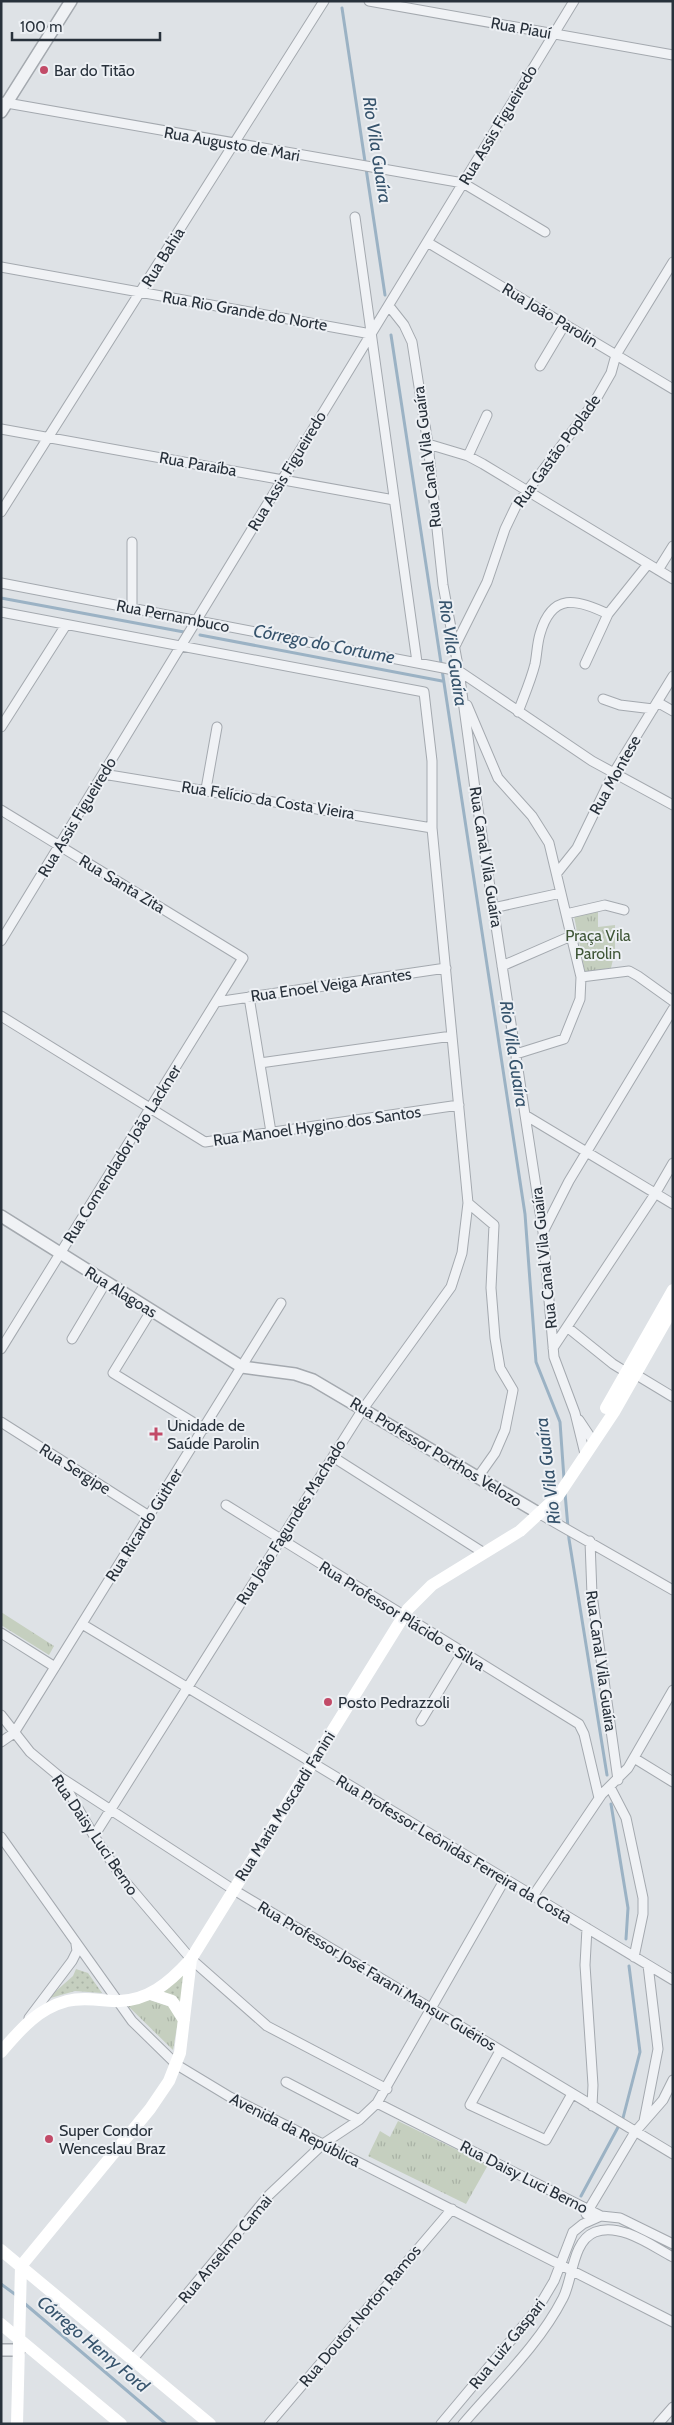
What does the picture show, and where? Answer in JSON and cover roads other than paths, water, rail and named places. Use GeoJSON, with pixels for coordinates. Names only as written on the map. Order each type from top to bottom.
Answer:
{"type":"FeatureCollection","features":[{"type":"Feature","properties":{"kind":"main road"},"geometry":{"type":"LineString","coordinates":[[631,1373],[673,1290]]}},
{"type":"Feature","properties":{"kind":"main road"},"geometry":{"type":"LineString","coordinates":[[631,1373],[673,1308]]}},
{"type":"Feature","properties":{"kind":"main road","name":"Rua Maria Moscardi Fanini"},"geometry":{"type":"LineString","coordinates":[[1,2052],[25,2023],[49,2008],[67,2000],[116,2001],[139,1998],[151,1994],[169,1982],[191,1959],[402,1616],[414,1601],[432,1586],[520,1531],[558,1496],[593,1441],[606,1408],[631,1373]]}},
{"type":"Feature","properties":{"kind":"main road"},"geometry":{"type":"LineString","coordinates":[[17,2424],[21,2266],[161,2095],[177,2064],[191,1959]]}},
{"type":"Feature","properties":{"kind":"main road"},"geometry":{"type":"LineString","coordinates":[[151,1994],[172,2001],[184,2020]]}},
{"type":"Feature","properties":{"kind":"main road"},"geometry":{"type":"LineString","coordinates":[[1,2250],[210,2424]]}},
{"type":"Feature","properties":{"kind":"main road"},"geometry":{"type":"LineString","coordinates":[[1,2324],[19,2344],[121,2424]]}},
{"type":"Feature","properties":{"kind":"street"},"geometry":{"type":"LineString","coordinates":[[3,105],[71,1]]}},
{"type":"Feature","properties":{"kind":"street","name":"Rua Bahia"},"geometry":{"type":"LineString","coordinates":[[1,512],[324,1]]}},
{"type":"Feature","properties":{"kind":"street","name":"Rua Piauí"},"geometry":{"type":"LineString","coordinates":[[369,1],[673,56]]}},
{"type":"Feature","properties":{"kind":"street","name":"Rua Assis Figueiredo"},"geometry":{"type":"LineString","coordinates":[[1,941],[574,1]]}},
{"type":"Feature","properties":{"kind":"street","name":"Rua Augusto de Mari"},"geometry":{"type":"LineString","coordinates":[[3,105],[463,183]]}},
{"type":"Feature","properties":{"kind":"street"},"geometry":{"type":"LineString","coordinates":[[463,183],[545,232]]}},
{"type":"Feature","properties":{"kind":"street"},"geometry":{"type":"LineString","coordinates":[[355,217],[417,662]]}},
{"type":"Feature","properties":{"kind":"street","name":"Rua João Parolin"},"geometry":{"type":"LineString","coordinates":[[427,242],[673,389]]}},
{"type":"Feature","properties":{"kind":"street","name":"Rua Gastão Poplade"},"geometry":{"type":"LineString","coordinates":[[455,646],[487,582],[511,516],[527,491],[595,401],[611,373],[616,355],[673,262]]}},
{"type":"Feature","properties":{"kind":"street","name":"Rua Rio Grande do Norte"},"geometry":{"type":"LineString","coordinates":[[1,267],[371,334]]}},
{"type":"Feature","properties":{"kind":"street","name":"Rua Canal Vila Guaíra"},"geometry":{"type":"LineString","coordinates":[[388,306],[404,325],[412,342],[428,444],[442,576],[459,670],[493,908],[543,1232],[555,1362],[575,1413],[585,1454]]}},
{"type":"Feature","properties":{"kind":"street"},"geometry":{"type":"LineString","coordinates":[[540,366],[565,324]]}},
{"type":"Feature","properties":{"kind":"street"},"geometry":{"type":"LineString","coordinates":[[468,456],[487,415]]}},
{"type":"Feature","properties":{"kind":"street","name":"Rua Paraíba"},"geometry":{"type":"LineString","coordinates":[[1,428],[394,500]]}},
{"type":"Feature","properties":{"kind":"street"},"geometry":{"type":"LineString","coordinates":[[428,444],[468,456],[673,579]]}},
{"type":"Feature","properties":{"kind":"street"},"geometry":{"type":"LineString","coordinates":[[132,542],[132,609]]}},
{"type":"Feature","properties":{"kind":"street"},"geometry":{"type":"LineString","coordinates":[[658,570],[673,546]]}},
{"type":"Feature","properties":{"kind":"street"},"geometry":{"type":"LineString","coordinates":[[585,664],[608,614],[648,564]]}},
{"type":"Feature","properties":{"kind":"street","name":"Rua Pernambuco"},"geometry":{"type":"LineString","coordinates":[[1,583],[459,670]]}},
{"type":"Feature","properties":{"kind":"street"},"geometry":{"type":"LineString","coordinates":[[518,712],[534,665],[540,633],[557,605],[572,601],[589,605],[608,614]]}},
{"type":"Feature","properties":{"kind":"street","name":"Rua Pernambuco"},"geometry":{"type":"LineString","coordinates":[[1,612],[424,692],[432,761],[432,828]]}},
{"type":"Feature","properties":{"kind":"street"},"geometry":{"type":"LineString","coordinates":[[1,727],[66,625]]}},
{"type":"Feature","properties":{"kind":"street"},"geometry":{"type":"LineString","coordinates":[[459,670],[518,712],[613,774],[673,804]]}},
{"type":"Feature","properties":{"kind":"street","name":"Rua Montese"},"geometry":{"type":"LineString","coordinates":[[557,873],[577,848],[613,774],[673,676]]}},
{"type":"Feature","properties":{"kind":"street"},"geometry":{"type":"LineString","coordinates":[[463,696],[498,778],[540,827],[548,843],[557,873],[581,977],[580,999],[564,1040],[516,1054]]}},
{"type":"Feature","properties":{"kind":"street"},"geometry":{"type":"LineString","coordinates":[[603,699],[620,705],[655,705],[673,711]]}},
{"type":"Feature","properties":{"kind":"street"},"geometry":{"type":"LineString","coordinates":[[206,789],[217,727]]}},
{"type":"Feature","properties":{"kind":"street","name":"Rua Felício da Costa Vieira"},"geometry":{"type":"LineString","coordinates":[[103,774],[206,789],[432,828]]}},
{"type":"Feature","properties":{"kind":"street","name":"Rua Santa Zita"},"geometry":{"type":"LineString","coordinates":[[1,810],[243,958]]}},
{"type":"Feature","properties":{"kind":"street"},"geometry":{"type":"LineString","coordinates":[[432,828],[468,1203],[494,1225],[491,1288],[495,1338],[500,1368],[512,1390],[505,1430],[495,1453],[478,1477]]}},
{"type":"Feature","properties":{"kind":"street"},"geometry":{"type":"LineString","coordinates":[[493,908],[561,893]]}},
{"type":"Feature","properties":{"kind":"street"},"geometry":{"type":"LineString","coordinates":[[566,914],[605,905],[624,910]]}},
{"type":"Feature","properties":{"kind":"street"},"geometry":{"type":"LineString","coordinates":[[502,966],[571,936]]}},
{"type":"Feature","properties":{"kind":"street","name":"Rua Comendador João Lackner"},"geometry":{"type":"LineString","coordinates":[[1,1349],[243,958]]}},
{"type":"Feature","properties":{"kind":"street","name":"Rua Enoel Veiga Arantes"},"geometry":{"type":"LineString","coordinates":[[216,1002],[446,968]]}},
{"type":"Feature","properties":{"kind":"street"},"geometry":{"type":"LineString","coordinates":[[581,977],[628,971],[673,1001]]}},
{"type":"Feature","properties":{"kind":"street"},"geometry":{"type":"LineString","coordinates":[[249,997],[271,1132]]}},
{"type":"Feature","properties":{"kind":"street"},"geometry":{"type":"LineString","coordinates":[[543,1232],[586,1152],[673,1009]]}},
{"type":"Feature","properties":{"kind":"street","name":"Rua Manoel Hygino dos Santos"},"geometry":{"type":"LineString","coordinates":[[1,1016],[205,1142],[459,1105]]}},
{"type":"Feature","properties":{"kind":"street"},"geometry":{"type":"LineString","coordinates":[[260,1063],[452,1036]]}},
{"type":"Feature","properties":{"kind":"street"},"geometry":{"type":"LineString","coordinates":[[525,1115],[673,1204]]}},
{"type":"Feature","properties":{"kind":"street"},"geometry":{"type":"LineString","coordinates":[[553,1348],[656,1194],[673,1163]]}},
{"type":"Feature","properties":{"kind":"street","name":"Rua João Fagundes Machado"},"geometry":{"type":"LineString","coordinates":[[94,1836],[363,1409],[451,1286],[462,1254],[468,1203]]}},
{"type":"Feature","properties":{"kind":"street","name":"Rua Alagoas"},"geometry":{"type":"LineString","coordinates":[[1,1216],[242,1367]]}},
{"type":"Feature","properties":{"kind":"street"},"geometry":{"type":"LineString","coordinates":[[72,1339],[106,1282]]}},
{"type":"Feature","properties":{"kind":"street","name":"Rua Ricardo Güther"},"geometry":{"type":"LineString","coordinates":[[1,1742],[14,1733],[282,1303]]}},
{"type":"Feature","properties":{"kind":"street"},"geometry":{"type":"LineString","coordinates":[[151,1311],[113,1373],[204,1429]]}},
{"type":"Feature","properties":{"kind":"street"},"geometry":{"type":"LineString","coordinates":[[567,1327],[607,1360],[673,1397]]}},
{"type":"Feature","properties":{"kind":"street","name":"Rua Professor Porthos Velozo"},"geometry":{"type":"LineString","coordinates":[[242,1367],[303,1376],[326,1386],[540,1514],[576,1532],[673,1590]]}},
{"type":"Feature","properties":{"kind":"street","name":"Rua Canal Vila Guaíra"},"geometry":{"type":"LineString","coordinates":[[575,1413],[593,1441]]}},
{"type":"Feature","properties":{"kind":"street","name":"Rua Sergipe"},"geometry":{"type":"LineString","coordinates":[[1,1422],[150,1516]]}},
{"type":"Feature","properties":{"kind":"street"},"geometry":{"type":"LineString","coordinates":[[333,1457],[484,1553]]}},
{"type":"Feature","properties":{"kind":"street","name":"Rua Professor Plácido e Silva"},"geometry":{"type":"LineString","coordinates":[[226,1505],[402,1616],[579,1724]]}},
{"type":"Feature","properties":{"kind":"street","name":"Rua Canal Vila Guaíra"},"geometry":{"type":"LineString","coordinates":[[590,1541],[592,1595],[618,1780]]}},
{"type":"Feature","properties":{"kind":"street","name":"Rua Professor Leônidas Ferreira da Costa"},"geometry":{"type":"LineString","coordinates":[[82,1624],[673,1980]]}},
{"type":"Feature","properties":{"kind":"street"},"geometry":{"type":"LineString","coordinates":[[1,1633],[55,1667]]}},
{"type":"Feature","properties":{"kind":"street"},"geometry":{"type":"LineString","coordinates":[[421,1721],[462,1653]]}},
{"type":"Feature","properties":{"kind":"street"},"geometry":{"type":"LineString","coordinates":[[533,1896],[599,1798],[618,1780],[634,1758],[673,1690]]}},
{"type":"Feature","properties":{"kind":"street","name":"Rua Daisy Luci Berno"},"geometry":{"type":"LineString","coordinates":[[1,1715],[30,1752],[60,1777],[94,1836],[136,1896],[191,1959],[268,2026],[387,2090]]}},
{"type":"Feature","properties":{"kind":"street","name":"Rua Canal Vila Guaíra"},"geometry":{"type":"LineString","coordinates":[[579,1724],[584,1734],[599,1798]]}},
{"type":"Feature","properties":{"kind":"street"},"geometry":{"type":"LineString","coordinates":[[634,1758],[673,1782]]}},
{"type":"Feature","properties":{"kind":"street","name":"Rua Professor José Farani Mansur Guérios"},"geometry":{"type":"LineString","coordinates":[[60,1777],[234,1890],[673,2154]]}},
{"type":"Feature","properties":{"kind":"street"},"geometry":{"type":"LineString","coordinates":[[610,1787],[626,1818],[643,1898],[643,1914],[634,1957]]}},
{"type":"Feature","properties":{"kind":"street","name":"Avenida da República"},"geometry":{"type":"LineString","coordinates":[[1,1837],[116,2001],[141,2032],[177,2064],[230,2097],[561,2263],[673,2322]]}},
{"type":"Feature","properties":{"kind":"street","name":"Rua Anselmo Camai"},"geometry":{"type":"LineString","coordinates":[[132,2360],[269,2195],[323,2144],[359,2120],[377,2103],[387,2090],[505,1879]]}},
{"type":"Feature","properties":{"kind":"street"},"geometry":{"type":"LineString","coordinates":[[587,1928],[585,1965],[593,2085],[592,2106]]}},
{"type":"Feature","properties":{"kind":"street"},"geometry":{"type":"LineString","coordinates":[[25,2023],[72,1962],[77,1951],[76,1944]]}},
{"type":"Feature","properties":{"kind":"street"},"geometry":{"type":"LineString","coordinates":[[72,1962],[93,1968]]}},
{"type":"Feature","properties":{"kind":"street"},"geometry":{"type":"LineString","coordinates":[[644,2121],[658,2054],[648,1965]]}},
{"type":"Feature","properties":{"kind":"street"},"geometry":{"type":"LineString","coordinates":[[500,2051],[470,2105],[546,2140],[572,2094]]}},
{"type":"Feature","properties":{"kind":"street","name":"Rua Luiz Gaspari"},"geometry":{"type":"LineString","coordinates":[[441,2424],[538,2308],[554,2282],[570,2238],[635,2132],[663,2100],[673,2080]]}},
{"type":"Feature","properties":{"kind":"street"},"geometry":{"type":"LineString","coordinates":[[286,2082],[359,2120]]}},
{"type":"Feature","properties":{"kind":"street","name":"Rua Daisy Luci Berno"},"geometry":{"type":"LineString","coordinates":[[377,2103],[588,2210],[601,2216],[620,2218],[673,2244]]}},
{"type":"Feature","properties":{"kind":"street","name":"Rua Doutor Norton Ramos"},"geometry":{"type":"LineString","coordinates":[[269,2424],[452,2209]]}},
{"type":"Feature","properties":{"kind":"street"},"geometry":{"type":"LineString","coordinates":[[578,2227],[601,2216]]}},
{"type":"Feature","properties":{"kind":"street","name":"Rua Daisy Luci Berno"},"geometry":{"type":"LineString","coordinates":[[602,2230],[621,2232],[673,2257]]}},
{"type":"Feature","properties":{"kind":"street","name":"Rua Luiz Gaspari"},"geometry":{"type":"LineString","coordinates":[[463,2424],[544,2328],[563,2299],[578,2250],[585,2239],[602,2230]]}},
{"type":"Feature","properties":{"kind":"street"},"geometry":{"type":"LineString","coordinates":[[1,2350],[19,2344]]}},
{"type":"Feature","properties":{"kind":"street"},"geometry":{"type":"LineString","coordinates":[[658,2424],[673,2407]]}},
{"type":"Feature","properties":{"kind":"waterway","name":"Rio Vila Guaíra"},"geometry":{"type":"LineString","coordinates":[[342,8],[385,295]]}},
{"type":"Feature","properties":{"kind":"waterway","name":"Rio Vila Guaíra"},"geometry":{"type":"LineString","coordinates":[[391,335],[525,1214],[536,1362],[560,1422],[564,1479]]}},
{"type":"Feature","properties":{"kind":"waterway","name":"Córrego do Cortume"},"geometry":{"type":"LineString","coordinates":[[1,598],[184,632]]}},
{"type":"Feature","properties":{"kind":"waterway","name":"Córrego do Cortume"},"geometry":{"type":"LineString","coordinates":[[200,635],[442,681]]}},
{"type":"Feature","properties":{"kind":"waterway","name":"Rio Vila Guaíra"},"geometry":{"type":"LineString","coordinates":[[565,1493],[569,1539],[607,1775]]}},
{"type":"Feature","properties":{"kind":"waterway","name":"Rio Vila Guaíra"},"geometry":{"type":"LineString","coordinates":[[611,1804],[628,1908],[626,1939]]}},
{"type":"Feature","properties":{"kind":"waterway","name":"Rio Vila Guaíra"},"geometry":{"type":"LineString","coordinates":[[581,2196],[623,2118],[640,2052],[629,1966]]}},
{"type":"Feature","properties":{"kind":"waterway","name":"Córrego Henry Ford"},"geometry":{"type":"LineString","coordinates":[[1,2284],[16,2295]]}},
{"type":"Feature","properties":{"kind":"waterway","name":"Córrego Henry Ford"},"geometry":{"type":"LineString","coordinates":[[24,2303],[166,2424]]}},
{"type":"Feature","properties":{"kind":"place","name":"Bar do Titão"},"geometry":{"type":"Point","coordinates":[44,70]}},
{"type":"Feature","properties":{"kind":"place","name":"Unidade de Saúde Parolin"},"geometry":{"type":"Point","coordinates":[156,1434]}},
{"type":"Feature","properties":{"kind":"place","name":"Posto Pedrazzoli"},"geometry":{"type":"Point","coordinates":[328,1702]}},
{"type":"Feature","properties":{"kind":"place","name":"Super Condor Wenceslau Braz"},"geometry":{"type":"Point","coordinates":[49,2139]}},
{"type":"Feature","properties":{"kind":"park label","name":"Praça Vila Parolin"},"geometry":{"type":"Point","coordinates":[598,944]}}]}
